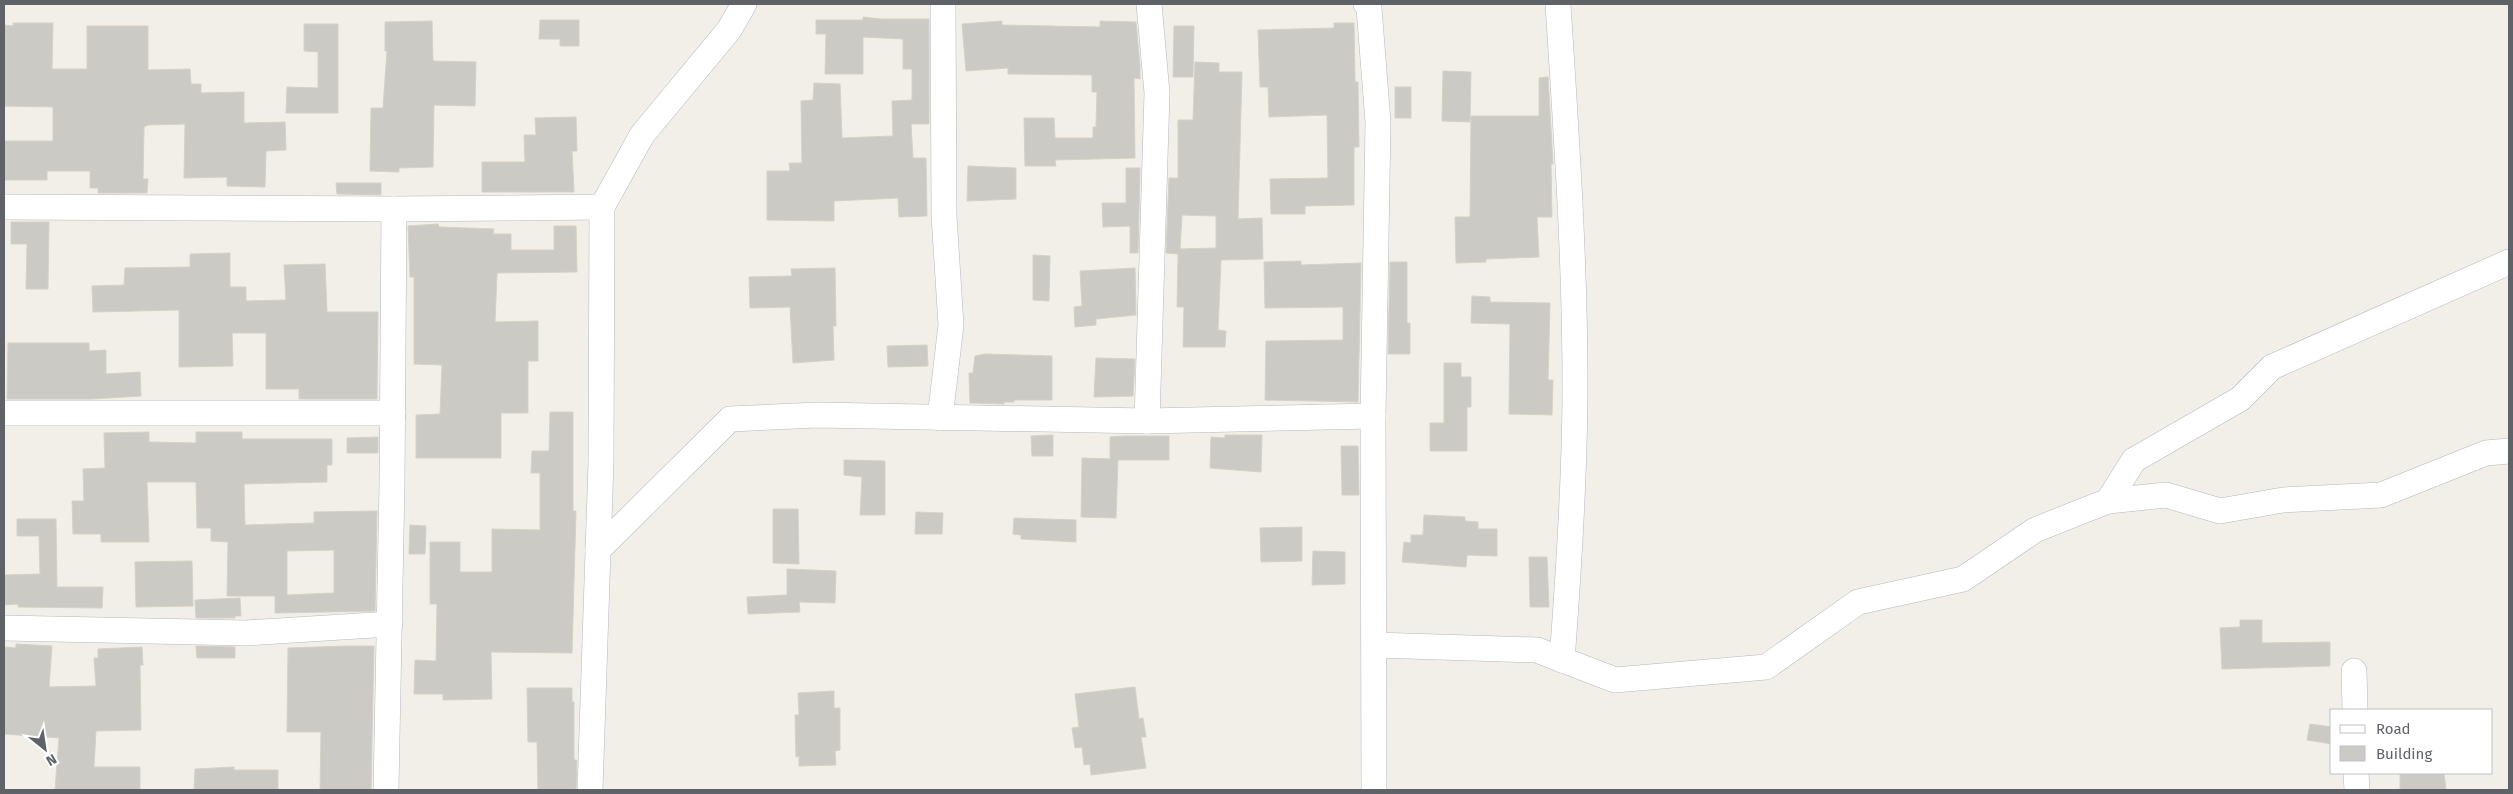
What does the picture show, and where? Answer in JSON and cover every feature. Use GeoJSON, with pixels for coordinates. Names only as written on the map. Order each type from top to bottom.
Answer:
{"type":"FeatureCollection","features":[{"type":"Feature","properties":{"kind":"street"},"geometry":{"type":"LineString","coordinates":[[590,790],[601,452],[602,207],[642,136],[729,30],[744,4]]}},
{"type":"Feature","properties":{"kind":"street"},"geometry":{"type":"LineString","coordinates":[[940,418],[951,325],[944,216],[944,4]]}},
{"type":"Feature","properties":{"kind":"street"},"geometry":{"type":"LineString","coordinates":[[1147,421],[1157,94],[1149,4]]}},
{"type":"Feature","properties":{"kind":"street"},"geometry":{"type":"LineString","coordinates":[[1366,4],[1369,8],[1378,122],[1373,416],[1374,790]]}},
{"type":"Feature","properties":{"kind":"street"},"geometry":{"type":"LineString","coordinates":[[1558,4],[1570,177],[1575,383],[1572,518],[1562,660]]}},
{"type":"Feature","properties":{"kind":"street"},"geometry":{"type":"LineString","coordinates":[[4,207],[394,209],[602,207]]}},
{"type":"Feature","properties":{"kind":"street"},"geometry":{"type":"LineString","coordinates":[[386,790],[393,413],[394,209]]}},
{"type":"Feature","properties":{"kind":"street"},"geometry":{"type":"LineString","coordinates":[[2108,501],[2134,460],[2240,399],[2272,367],[2509,262]]}},
{"type":"Feature","properties":{"kind":"street"},"geometry":{"type":"LineString","coordinates":[[4,413],[393,413]]}},
{"type":"Feature","properties":{"kind":"street"},"geometry":{"type":"LineString","coordinates":[[598,550],[730,419],[817,415],[1147,421],[1373,416]]}},
{"type":"Feature","properties":{"kind":"street"},"geometry":{"type":"LineString","coordinates":[[1375,645],[1536,650],[1615,680],[1766,667],[1858,602],[1963,579],[2035,530],[2108,501],[2166,496],[2220,511],[2283,500],[2381,495],[2486,453],[2509,451]]}},
{"type":"Feature","properties":{"kind":"street"},"geometry":{"type":"LineString","coordinates":[[4,628],[246,633],[390,624]]}},
{"type":"Feature","properties":{"kind":"street"},"geometry":{"type":"LineString","coordinates":[[2354,672],[2355,709]]}},
{"type":"Feature","properties":{"kind":"street"},"geometry":{"type":"LineString","coordinates":[[2356,774],[2357,790]]}},
{"type":"Feature","properties":{"kind":"building"},"geometry":{"type":"Polygon","coordinates":[[[863,17],[929,19],[929,124],[911,124],[913,158],[926,158],[927,216],[899,217],[898,198],[834,201],[834,221],[767,220],[767,171],[790,171],[789,163],[802,163],[801,101],[813,100],[814,83],[840,84],[842,138],[893,136],[892,101],[912,100],[912,69],[903,69],[903,39],[863,37],[863,74],[825,74],[826,34],[816,34],[816,20],[863,20],[863,17]]]}},
{"type":"Feature","properties":{"kind":"building"},"geometry":{"type":"Polygon","coordinates":[[[540,20],[579,20],[579,46],[560,46],[560,39],[539,39],[540,20]]]}},
{"type":"Feature","properties":{"kind":"building"},"geometry":{"type":"Polygon","coordinates":[[[432,21],[433,61],[476,62],[475,106],[434,105],[433,167],[399,168],[399,172],[370,171],[371,108],[383,108],[387,51],[385,51],[385,22],[432,21]]]}},
{"type":"Feature","properties":{"kind":"building"},"geometry":{"type":"Polygon","coordinates":[[[1002,21],[1002,25],[1100,27],[1100,21],[1136,22],[1140,79],[1134,78],[1135,158],[1055,160],[1056,166],[1025,166],[1024,118],[1054,118],[1055,138],[1093,138],[1093,127],[1096,127],[1097,92],[1092,92],[1092,75],[1008,74],[1008,68],[966,71],[962,24],[1002,21]]]}},
{"type":"Feature","properties":{"kind":"building"},"geometry":{"type":"Polygon","coordinates":[[[13,23],[53,23],[52,69],[87,69],[87,26],[148,26],[148,70],[190,69],[191,84],[201,84],[201,93],[244,92],[244,123],[285,122],[286,150],[266,151],[265,187],[227,186],[227,177],[184,178],[185,124],[148,125],[144,127],[143,179],[148,179],[147,193],[98,193],[98,188],[90,188],[90,171],[47,171],[47,180],[4,180],[4,141],[53,141],[53,107],[4,106],[4,25],[13,26],[13,23]]]}},
{"type":"Feature","properties":{"kind":"building"},"geometry":{"type":"Polygon","coordinates":[[[1334,23],[1354,23],[1355,82],[1358,82],[1359,147],[1354,147],[1354,205],[1305,206],[1305,214],[1271,214],[1270,179],[1328,178],[1327,115],[1269,117],[1268,87],[1260,87],[1258,30],[1334,28],[1334,23]]]}},
{"type":"Feature","properties":{"kind":"building"},"geometry":{"type":"Polygon","coordinates":[[[304,24],[338,24],[338,113],[286,113],[287,87],[318,88],[318,52],[304,51],[304,24]]]}},
{"type":"Feature","properties":{"kind":"building"},"geometry":{"type":"Polygon","coordinates":[[[1174,26],[1194,26],[1193,77],[1173,77],[1174,26]]]}},
{"type":"Feature","properties":{"kind":"building"},"geometry":{"type":"Polygon","coordinates":[[[1195,62],[1219,63],[1219,72],[1242,72],[1238,219],[1262,218],[1263,259],[1221,260],[1218,330],[1226,331],[1225,347],[1183,347],[1184,307],[1177,307],[1178,254],[1166,253],[1169,178],[1178,178],[1178,120],[1193,120],[1195,62]],[[1182,215],[1180,249],[1216,248],[1216,216],[1182,215]]]}},
{"type":"Feature","properties":{"kind":"building"},"geometry":{"type":"Polygon","coordinates":[[[1443,71],[1471,72],[1470,122],[1442,121],[1443,71]]]}},
{"type":"Feature","properties":{"kind":"building"},"geometry":{"type":"Polygon","coordinates":[[[1548,77],[1553,164],[1551,164],[1552,217],[1537,217],[1539,257],[1486,259],[1486,262],[1456,263],[1455,217],[1470,217],[1471,116],[1539,116],[1539,78],[1548,77]]]}},
{"type":"Feature","properties":{"kind":"building"},"geometry":{"type":"Polygon","coordinates":[[[1395,87],[1411,87],[1411,118],[1395,118],[1395,87]]]}},
{"type":"Feature","properties":{"kind":"building"},"geometry":{"type":"Polygon","coordinates":[[[576,117],[577,151],[572,151],[574,192],[482,192],[482,162],[525,162],[524,135],[536,135],[535,118],[576,117]]]}},
{"type":"Feature","properties":{"kind":"building"},"geometry":{"type":"Polygon","coordinates":[[[968,166],[1016,168],[1016,199],[967,201],[968,166]]]}},
{"type":"Feature","properties":{"kind":"building"},"geometry":{"type":"Polygon","coordinates":[[[1126,168],[1140,168],[1138,253],[1130,253],[1130,226],[1103,227],[1102,203],[1126,203],[1126,168]]]}},
{"type":"Feature","properties":{"kind":"building"},"geometry":{"type":"Polygon","coordinates":[[[336,183],[381,183],[381,195],[337,194],[336,183]]]}},
{"type":"Feature","properties":{"kind":"building"},"geometry":{"type":"Polygon","coordinates":[[[11,222],[49,222],[48,289],[26,289],[27,244],[11,244],[11,222]]]}},
{"type":"Feature","properties":{"kind":"building"},"geometry":{"type":"Polygon","coordinates":[[[438,224],[439,227],[494,229],[493,234],[511,234],[511,250],[554,250],[554,226],[576,226],[577,272],[497,273],[495,322],[538,321],[538,361],[528,361],[528,413],[501,413],[501,458],[416,458],[416,415],[440,414],[442,365],[414,364],[414,277],[410,277],[408,226],[438,224]]]}},
{"type":"Feature","properties":{"kind":"building"},"geometry":{"type":"Polygon","coordinates":[[[230,253],[230,287],[246,287],[246,301],[286,300],[284,265],[325,264],[327,312],[378,312],[377,399],[299,399],[299,389],[266,389],[266,333],[232,333],[233,366],[179,367],[179,310],[93,312],[92,286],[124,285],[125,268],[190,267],[190,254],[230,253]]]}},
{"type":"Feature","properties":{"kind":"building"},"geometry":{"type":"Polygon","coordinates":[[[1033,255],[1050,256],[1049,301],[1033,300],[1033,255]]]}},
{"type":"Feature","properties":{"kind":"building"},"geometry":{"type":"Polygon","coordinates":[[[1301,261],[1301,265],[1361,263],[1358,402],[1265,400],[1266,341],[1343,340],[1343,307],[1265,308],[1264,262],[1301,261]]]}},
{"type":"Feature","properties":{"kind":"building"},"geometry":{"type":"Polygon","coordinates":[[[1390,262],[1407,262],[1407,323],[1410,323],[1410,354],[1388,354],[1390,262]]]}},
{"type":"Feature","properties":{"kind":"building"},"geometry":{"type":"Polygon","coordinates":[[[835,268],[836,326],[833,326],[834,360],[793,363],[790,307],[750,308],[749,277],[792,276],[791,269],[835,268]]]}},
{"type":"Feature","properties":{"kind":"building"},"geometry":{"type":"Polygon","coordinates":[[[1135,268],[1136,315],[1096,319],[1096,325],[1075,327],[1074,307],[1082,306],[1080,271],[1135,268]]]}},
{"type":"Feature","properties":{"kind":"building"},"geometry":{"type":"Polygon","coordinates":[[[1472,296],[1490,297],[1490,302],[1550,303],[1548,380],[1553,380],[1552,415],[1509,414],[1510,324],[1471,323],[1472,296]]]}},
{"type":"Feature","properties":{"kind":"building"},"geometry":{"type":"Polygon","coordinates":[[[8,343],[89,343],[89,351],[106,350],[106,374],[140,372],[141,396],[92,399],[7,399],[8,343]]]}},
{"type":"Feature","properties":{"kind":"building"},"geometry":{"type":"Polygon","coordinates":[[[927,345],[928,366],[888,367],[887,346],[927,345]]]}},
{"type":"Feature","properties":{"kind":"building"},"geometry":{"type":"Polygon","coordinates":[[[985,354],[1052,356],[1052,400],[1014,400],[1014,402],[1004,402],[1004,404],[970,403],[969,373],[973,373],[975,356],[985,354]]]}},
{"type":"Feature","properties":{"kind":"building"},"geometry":{"type":"Polygon","coordinates":[[[1096,358],[1135,359],[1133,396],[1094,397],[1096,358]]]}},
{"type":"Feature","properties":{"kind":"building"},"geometry":{"type":"Polygon","coordinates":[[[1444,363],[1461,363],[1461,377],[1471,377],[1471,407],[1467,407],[1467,451],[1430,451],[1430,423],[1444,423],[1444,363]]]}},
{"type":"Feature","properties":{"kind":"building"},"geometry":{"type":"Polygon","coordinates":[[[550,412],[573,412],[573,511],[576,511],[572,653],[491,652],[492,699],[443,700],[443,694],[414,694],[415,660],[436,661],[437,604],[430,604],[430,542],[460,542],[460,572],[492,572],[492,529],[540,530],[540,473],[531,473],[532,451],[549,451],[550,412]]]}},
{"type":"Feature","properties":{"kind":"building"},"geometry":{"type":"Polygon","coordinates":[[[149,432],[149,442],[196,443],[196,432],[242,432],[242,439],[332,439],[332,465],[327,465],[327,482],[244,484],[245,525],[314,523],[314,512],[377,511],[375,611],[275,613],[275,596],[227,596],[228,542],[211,541],[211,528],[197,528],[196,482],[147,482],[149,542],[101,542],[101,534],[73,534],[72,501],[84,501],[83,469],[105,468],[104,433],[149,432]],[[334,550],[287,551],[287,595],[334,593],[334,550]]]}},
{"type":"Feature","properties":{"kind":"building"},"geometry":{"type":"Polygon","coordinates":[[[1053,435],[1053,456],[1032,456],[1031,436],[1053,435]]]}},
{"type":"Feature","properties":{"kind":"building"},"geometry":{"type":"Polygon","coordinates":[[[1225,435],[1262,435],[1261,472],[1210,468],[1211,437],[1225,438],[1225,435]]]}},
{"type":"Feature","properties":{"kind":"building"},"geometry":{"type":"Polygon","coordinates":[[[1169,436],[1169,460],[1118,460],[1116,518],[1081,517],[1082,458],[1110,459],[1110,437],[1169,436]]]}},
{"type":"Feature","properties":{"kind":"building"},"geometry":{"type":"Polygon","coordinates":[[[378,437],[378,453],[347,453],[347,438],[378,437]]]}},
{"type":"Feature","properties":{"kind":"building"},"geometry":{"type":"Polygon","coordinates":[[[1341,446],[1358,446],[1359,495],[1342,495],[1341,446]]]}},
{"type":"Feature","properties":{"kind":"building"},"geometry":{"type":"Polygon","coordinates":[[[844,460],[885,461],[885,515],[860,515],[862,477],[844,475],[844,460]]]}},
{"type":"Feature","properties":{"kind":"building"},"geometry":{"type":"Polygon","coordinates":[[[773,509],[798,509],[799,564],[773,563],[773,509]]]}},
{"type":"Feature","properties":{"kind":"building"},"geometry":{"type":"Polygon","coordinates":[[[916,512],[943,513],[942,534],[915,534],[916,512]]]}},
{"type":"Feature","properties":{"kind":"building"},"geometry":{"type":"Polygon","coordinates":[[[1424,515],[1465,517],[1465,521],[1478,522],[1478,529],[1497,529],[1497,556],[1467,555],[1466,567],[1402,562],[1404,542],[1411,543],[1411,535],[1423,535],[1424,515]]]}},
{"type":"Feature","properties":{"kind":"building"},"geometry":{"type":"Polygon","coordinates":[[[1014,518],[1076,520],[1076,542],[1021,539],[1021,535],[1013,534],[1014,518]]]}},
{"type":"Feature","properties":{"kind":"building"},"geometry":{"type":"Polygon","coordinates":[[[17,519],[56,519],[57,587],[103,587],[102,608],[18,607],[18,604],[4,605],[4,575],[40,574],[39,536],[17,536],[17,519]]]}},
{"type":"Feature","properties":{"kind":"building"},"geometry":{"type":"Polygon","coordinates":[[[410,525],[426,526],[425,554],[409,554],[410,525]]]}},
{"type":"Feature","properties":{"kind":"building"},"geometry":{"type":"Polygon","coordinates":[[[1302,527],[1302,561],[1261,562],[1260,528],[1302,527]]]}},
{"type":"Feature","properties":{"kind":"building"},"geometry":{"type":"Polygon","coordinates":[[[1313,551],[1345,552],[1345,584],[1312,585],[1313,551]]]}},
{"type":"Feature","properties":{"kind":"building"},"geometry":{"type":"Polygon","coordinates":[[[1529,557],[1547,557],[1549,607],[1530,607],[1529,557]]]}},
{"type":"Feature","properties":{"kind":"building"},"geometry":{"type":"Polygon","coordinates":[[[192,561],[193,606],[136,607],[135,562],[192,561]]]}},
{"type":"Feature","properties":{"kind":"building"},"geometry":{"type":"Polygon","coordinates":[[[787,569],[836,571],[835,603],[799,602],[800,612],[748,614],[747,597],[787,595],[787,569]]]}},
{"type":"Feature","properties":{"kind":"building"},"geometry":{"type":"Polygon","coordinates":[[[240,598],[241,616],[235,616],[235,618],[196,618],[195,600],[240,598]]]}},
{"type":"Feature","properties":{"kind":"building"},"geometry":{"type":"Polygon","coordinates":[[[2240,620],[2262,620],[2262,643],[2330,642],[2330,666],[2222,669],[2220,628],[2240,627],[2240,620]]]}},
{"type":"Feature","properties":{"kind":"building"},"geometry":{"type":"Polygon","coordinates":[[[16,644],[52,646],[49,687],[96,686],[94,658],[98,658],[98,649],[142,647],[143,665],[140,665],[141,730],[96,731],[94,767],[140,767],[140,790],[55,790],[59,738],[4,734],[4,647],[16,648],[16,644]]]}},
{"type":"Feature","properties":{"kind":"building"},"geometry":{"type":"Polygon","coordinates":[[[196,646],[235,647],[235,658],[197,658],[196,646]]]}},
{"type":"Feature","properties":{"kind":"building"},"geometry":{"type":"Polygon","coordinates":[[[374,646],[371,790],[320,790],[321,732],[287,732],[288,648],[374,646]]]}},
{"type":"Feature","properties":{"kind":"building"},"geometry":{"type":"Polygon","coordinates":[[[1135,687],[1139,719],[1143,718],[1146,737],[1141,737],[1146,768],[1091,775],[1090,764],[1084,765],[1082,747],[1075,748],[1072,728],[1079,727],[1075,694],[1135,687]]]}},
{"type":"Feature","properties":{"kind":"building"},"geometry":{"type":"Polygon","coordinates":[[[527,688],[572,688],[572,702],[574,702],[574,760],[577,760],[576,790],[538,790],[537,742],[528,742],[527,688]]]}},
{"type":"Feature","properties":{"kind":"building"},"geometry":{"type":"Polygon","coordinates":[[[834,691],[834,708],[840,708],[840,750],[835,751],[836,765],[799,766],[799,756],[796,757],[795,715],[799,715],[798,693],[834,691]]]}},
{"type":"Feature","properties":{"kind":"building"},"geometry":{"type":"Polygon","coordinates":[[[2310,724],[2330,727],[2330,744],[2307,740],[2310,724]]]}},
{"type":"Feature","properties":{"kind":"building"},"geometry":{"type":"Polygon","coordinates":[[[234,767],[234,770],[278,770],[278,790],[194,790],[195,769],[234,767]]]}},
{"type":"Feature","properties":{"kind":"building"},"geometry":{"type":"Polygon","coordinates":[[[2400,774],[2444,774],[2446,790],[2400,790],[2400,774]]]}}]}
